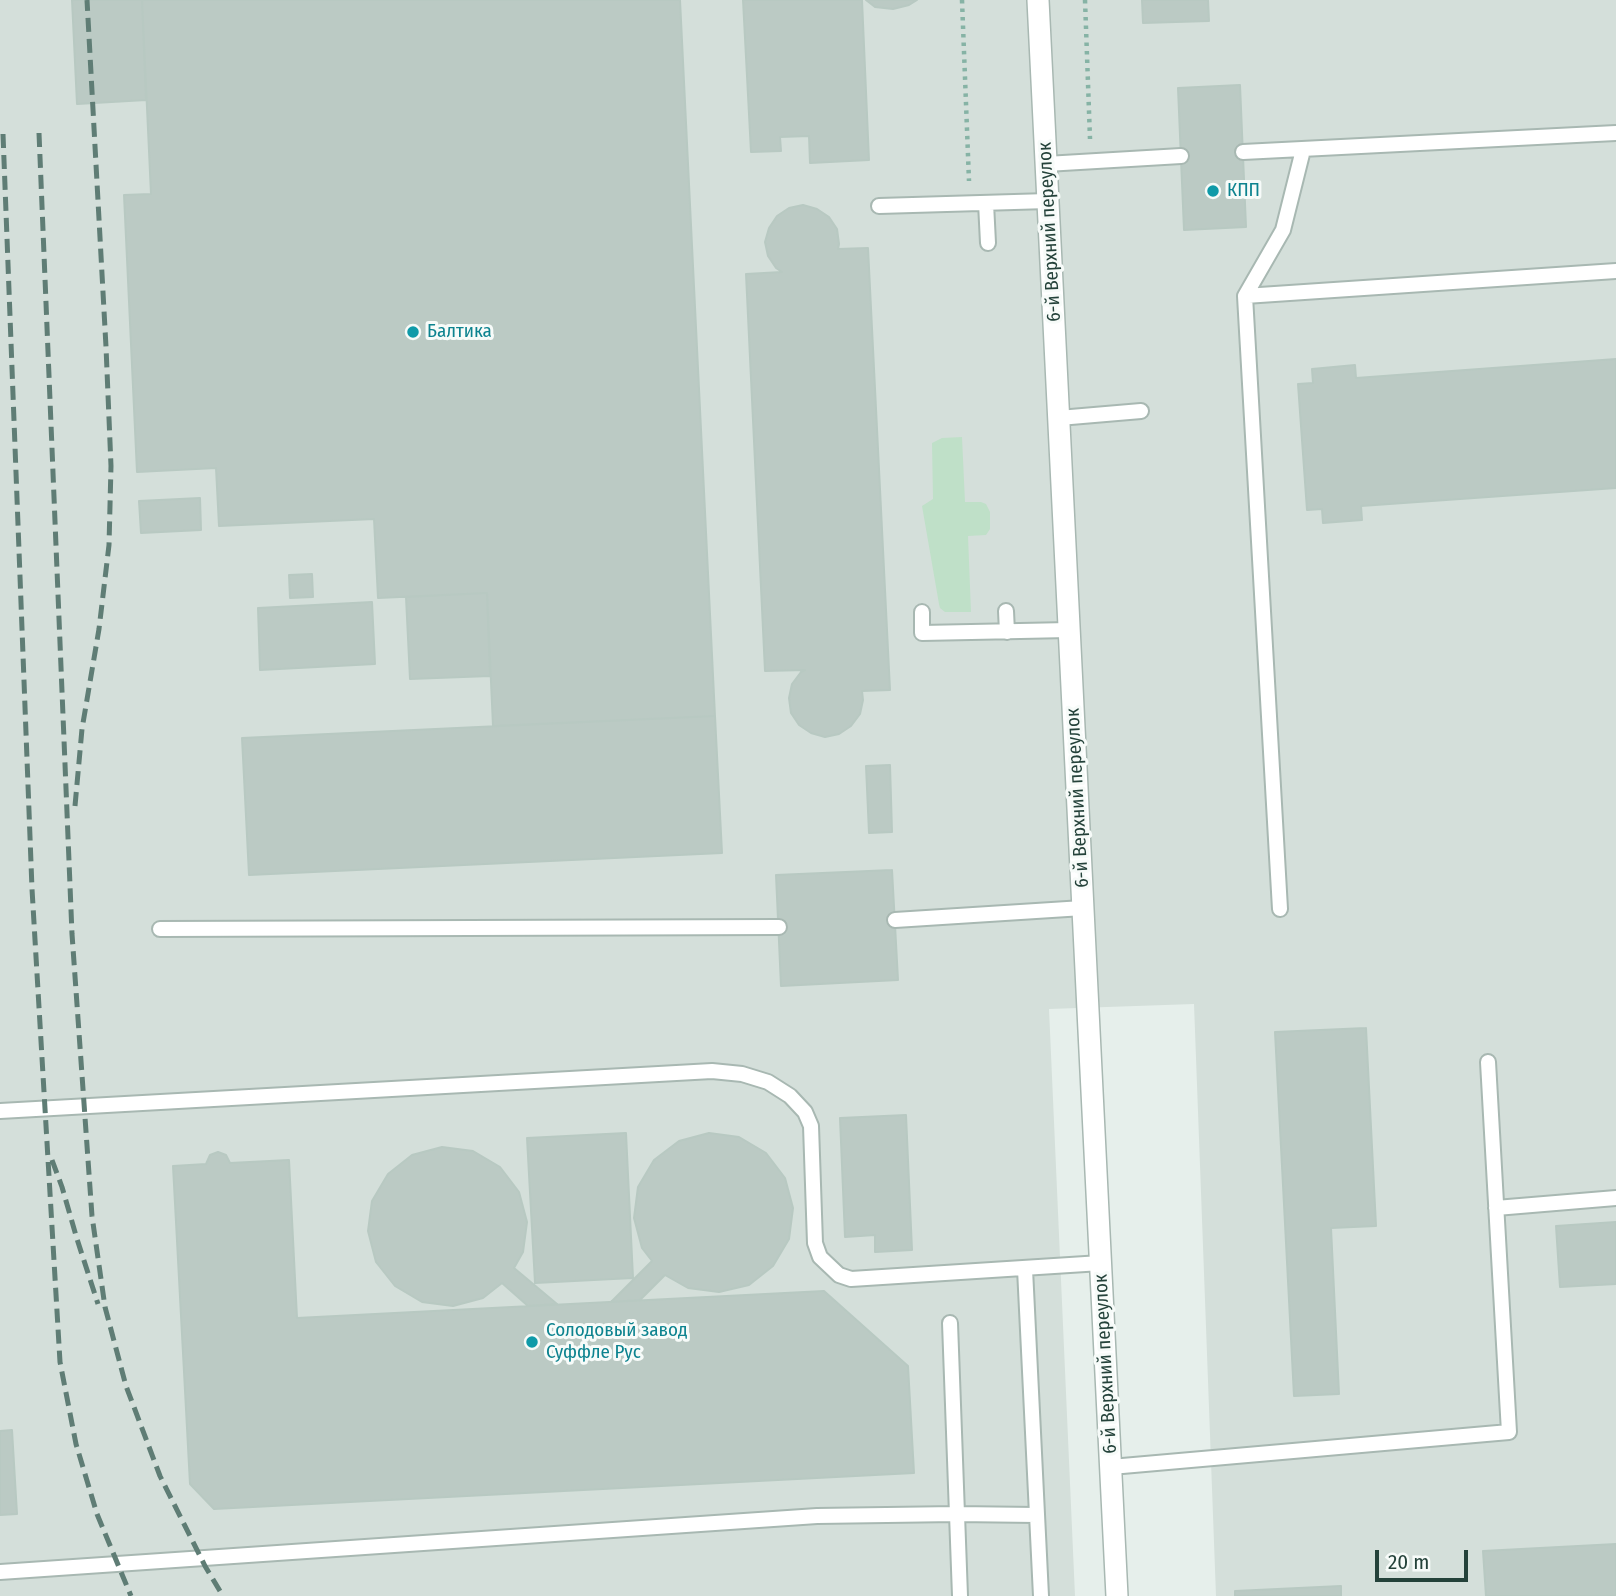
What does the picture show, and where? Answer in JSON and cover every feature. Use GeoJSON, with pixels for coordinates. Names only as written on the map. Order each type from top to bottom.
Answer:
{"type":"FeatureCollection","features":[{"type":"Feature","properties":{"kind":"street","name":"6-й Верхний переулок"},"geometry":{"type":"LineString","coordinates":[[1038,0],[1117,1596]]}},
{"type":"Feature","properties":{"kind":"lane"},"geometry":{"type":"LineString","coordinates":[[1243,152],[1616,133]]}},
{"type":"Feature","properties":{"kind":"lane"},"geometry":{"type":"LineString","coordinates":[[1280,909],[1245,296],[1283,230],[1303,150]]}},
{"type":"Feature","properties":{"kind":"lane"},"geometry":{"type":"LineString","coordinates":[[1046,164],[1181,156]]}},
{"type":"Feature","properties":{"kind":"lane"},"geometry":{"type":"LineString","coordinates":[[879,206],[1048,201]]}},
{"type":"Feature","properties":{"kind":"lane"},"geometry":{"type":"LineString","coordinates":[[986,203],[988,243]]}},
{"type":"Feature","properties":{"kind":"lane"},"geometry":{"type":"LineString","coordinates":[[1245,296],[1616,271]]}},
{"type":"Feature","properties":{"kind":"lane"},"geometry":{"type":"LineString","coordinates":[[1059,418],[1140,411]]}},
{"type":"Feature","properties":{"kind":"lane"},"geometry":{"type":"LineString","coordinates":[[1006,611],[1007,632]]}},
{"type":"Feature","properties":{"kind":"lane"},"geometry":{"type":"LineString","coordinates":[[922,612],[922,633],[1069,630]]}},
{"type":"Feature","properties":{"kind":"lane"},"geometry":{"type":"LineString","coordinates":[[895,920],[1083,908]]}},
{"type":"Feature","properties":{"kind":"lane"},"geometry":{"type":"LineString","coordinates":[[160,929],[779,927]]}},
{"type":"Feature","properties":{"kind":"lane"},"geometry":{"type":"LineString","coordinates":[[1111,1467],[1508,1432],[1488,1062]]}},
{"type":"Feature","properties":{"kind":"lane"},"geometry":{"type":"LineString","coordinates":[[0,1111],[712,1071],[742,1074],[768,1082],[790,1096],[805,1112],[811,1126],[815,1243],[820,1257],[839,1275],[851,1279],[1101,1264]]}},
{"type":"Feature","properties":{"kind":"lane"},"geometry":{"type":"LineString","coordinates":[[1496,1208],[1616,1198]]}},
{"type":"Feature","properties":{"kind":"lane"},"geometry":{"type":"LineString","coordinates":[[1025,1269],[1041,1596]]}},
{"type":"Feature","properties":{"kind":"lane"},"geometry":{"type":"LineString","coordinates":[[950,1323],[960,1596]]}},
{"type":"Feature","properties":{"kind":"lane"},"geometry":{"type":"LineString","coordinates":[[0,1572],[817,1516],[1036,1516]]}},
{"type":"Feature","properties":{"kind":"path"},"geometry":{"type":"LineString","coordinates":[[962,0],[970,203]]}},
{"type":"Feature","properties":{"kind":"path"},"geometry":{"type":"LineString","coordinates":[[1085,0],[1091,161]]}},
{"type":"Feature","properties":{"kind":"shaded area"},"geometry":{"type":"Polygon","coordinates":[[[0,0],[1616,0],[1616,1596],[1216,1596],[1194,1004],[1049,1009],[1075,1596],[0,1596],[0,0]]]}},
{"type":"Feature","properties":{"kind":"green space"},"geometry":{"type":"Polygon","coordinates":[[[962,437],[965,502],[986,504],[990,512],[990,529],[986,535],[968,536],[971,612],[945,612],[939,604],[922,506],[933,499],[932,443],[942,438],[962,437]]]}},
{"type":"Feature","properties":{"kind":"building"},"geometry":{"type":"Polygon","coordinates":[[[72,0],[142,0],[146,100],[77,104],[72,0]]]}},
{"type":"Feature","properties":{"kind":"building","name":"Балтика"},"geometry":{"type":"Polygon","coordinates":[[[142,0],[680,0],[715,716],[493,726],[487,593],[378,598],[374,519],[219,526],[216,468],[137,472],[124,195],[151,194],[142,0]]]}},
{"type":"Feature","properties":{"kind":"building"},"geometry":{"type":"Polygon","coordinates":[[[743,0],[862,0],[869,160],[810,163],[809,136],[780,137],[781,151],[751,152],[743,0]]]}},
{"type":"Feature","properties":{"kind":"building"},"geometry":{"type":"Polygon","coordinates":[[[866,0],[917,0],[893,9],[875,7],[866,0]]]}},
{"type":"Feature","properties":{"kind":"building"},"geometry":{"type":"Polygon","coordinates":[[[1142,0],[1208,0],[1209,21],[1143,23],[1142,0]]]}},
{"type":"Feature","properties":{"kind":"building","name":"КПП"},"geometry":{"type":"Polygon","coordinates":[[[1240,85],[1246,227],[1184,230],[1178,88],[1240,85]]]}},
{"type":"Feature","properties":{"kind":"building"},"geometry":{"type":"Polygon","coordinates":[[[803,205],[817,209],[829,217],[837,229],[838,249],[868,248],[890,690],[862,691],[860,714],[851,726],[839,734],[825,737],[811,733],[799,725],[791,713],[789,698],[792,684],[805,670],[765,671],[746,274],[782,272],[768,256],[765,242],[769,228],[777,216],[789,208],[803,205]]]}},
{"type":"Feature","properties":{"kind":"building"},"geometry":{"type":"Polygon","coordinates":[[[1616,359],[1616,488],[1361,506],[1362,520],[1323,523],[1322,509],[1307,510],[1298,384],[1313,383],[1312,369],[1355,365],[1356,378],[1616,359]]]}},
{"type":"Feature","properties":{"kind":"building"},"geometry":{"type":"Polygon","coordinates":[[[200,498],[201,530],[141,533],[139,501],[200,498]]]}},
{"type":"Feature","properties":{"kind":"building"},"geometry":{"type":"Polygon","coordinates":[[[312,574],[313,597],[290,598],[289,575],[312,574]]]}},
{"type":"Feature","properties":{"kind":"building"},"geometry":{"type":"Polygon","coordinates":[[[487,593],[490,676],[410,679],[406,597],[487,593]]]}},
{"type":"Feature","properties":{"kind":"building"},"geometry":{"type":"Polygon","coordinates":[[[372,602],[375,664],[260,670],[258,608],[372,602]]]}},
{"type":"Feature","properties":{"kind":"building"},"geometry":{"type":"Polygon","coordinates":[[[715,716],[722,853],[249,875],[242,738],[715,716]]]}},
{"type":"Feature","properties":{"kind":"building"},"geometry":{"type":"Polygon","coordinates":[[[890,765],[892,832],[869,833],[866,766],[890,765]]]}},
{"type":"Feature","properties":{"kind":"building"},"geometry":{"type":"Polygon","coordinates":[[[892,870],[898,980],[781,986],[776,875],[892,870]]]}},
{"type":"Feature","properties":{"kind":"building"},"geometry":{"type":"Polygon","coordinates":[[[1366,1028],[1376,1226],[1331,1228],[1339,1394],[1294,1396],[1275,1032],[1366,1028]]]}},
{"type":"Feature","properties":{"kind":"building"},"geometry":{"type":"Polygon","coordinates":[[[906,1115],[912,1250],[875,1252],[875,1235],[845,1237],[840,1118],[906,1115]]]}},
{"type":"Feature","properties":{"kind":"building"},"geometry":{"type":"Polygon","coordinates":[[[626,1133],[633,1278],[535,1283],[527,1138],[626,1133]]]}},
{"type":"Feature","properties":{"kind":"building","name":"Солодовый завод Суффле Рус"},"geometry":{"type":"Polygon","coordinates":[[[709,1133],[739,1137],[766,1153],[785,1178],[793,1208],[789,1239],[773,1266],[749,1285],[719,1292],[688,1288],[665,1275],[640,1300],[611,1302],[652,1261],[642,1248],[634,1218],[638,1187],[654,1160],[679,1141],[709,1133]]]}},
{"type":"Feature","properties":{"kind":"building","name":"Солодовый завод Суффле Рус"},"geometry":{"type":"Polygon","coordinates":[[[442,1147],[473,1151],[500,1167],[519,1192],[527,1222],[523,1252],[514,1268],[557,1304],[528,1306],[502,1283],[483,1298],[453,1306],[422,1302],[395,1286],[376,1262],[368,1231],[372,1201],[388,1174],[412,1155],[442,1147]]]}},
{"type":"Feature","properties":{"kind":"building","name":"Солодовый завод Суффле Рус"},"geometry":{"type":"Polygon","coordinates":[[[218,1152],[226,1155],[230,1163],[289,1160],[297,1318],[824,1291],[908,1366],[914,1473],[214,1509],[190,1484],[173,1166],[206,1164],[210,1155],[218,1152]]]}},
{"type":"Feature","properties":{"kind":"building"},"geometry":{"type":"Polygon","coordinates":[[[1616,1222],[1616,1284],[1560,1287],[1556,1226],[1616,1222]]]}},
{"type":"Feature","properties":{"kind":"building"},"geometry":{"type":"Polygon","coordinates":[[[12,1430],[17,1514],[0,1515],[0,1431],[12,1430]]]}},
{"type":"Feature","properties":{"kind":"building"},"geometry":{"type":"Polygon","coordinates":[[[1616,1544],[1616,1596],[1486,1596],[1483,1551],[1616,1544]]]}},
{"type":"Feature","properties":{"kind":"building"},"geometry":{"type":"Polygon","coordinates":[[[1341,1586],[1341,1596],[1235,1596],[1235,1591],[1341,1586]]]}},
{"type":"Feature","properties":{"kind":"railway"},"geometry":{"type":"LineString","coordinates":[[75,806],[82,729],[99,629],[109,545],[111,466],[87,0]]}},
{"type":"Feature","properties":{"kind":"railway"},"geometry":{"type":"LineString","coordinates":[[39,133],[72,934],[92,1216],[105,1307],[126,1386],[160,1476],[223,1596]]}},
{"type":"Feature","properties":{"kind":"railway"},"geometry":{"type":"LineString","coordinates":[[3,134],[32,889],[60,1362],[76,1444],[97,1514],[131,1596]]}},
{"type":"Feature","properties":{"kind":"railway"},"geometry":{"type":"LineString","coordinates":[[52,1160],[98,1304]]}},
{"type":"Feature","properties":{"kind":"place","name":"КПП"},"geometry":{"type":"Point","coordinates":[1213,191]}},
{"type":"Feature","properties":{"kind":"place","name":"Балтика"},"geometry":{"type":"Point","coordinates":[413,332]}},
{"type":"Feature","properties":{"kind":"place","name":"Солодовый завод Суффле Рус"},"geometry":{"type":"Point","coordinates":[532,1342]}}]}
